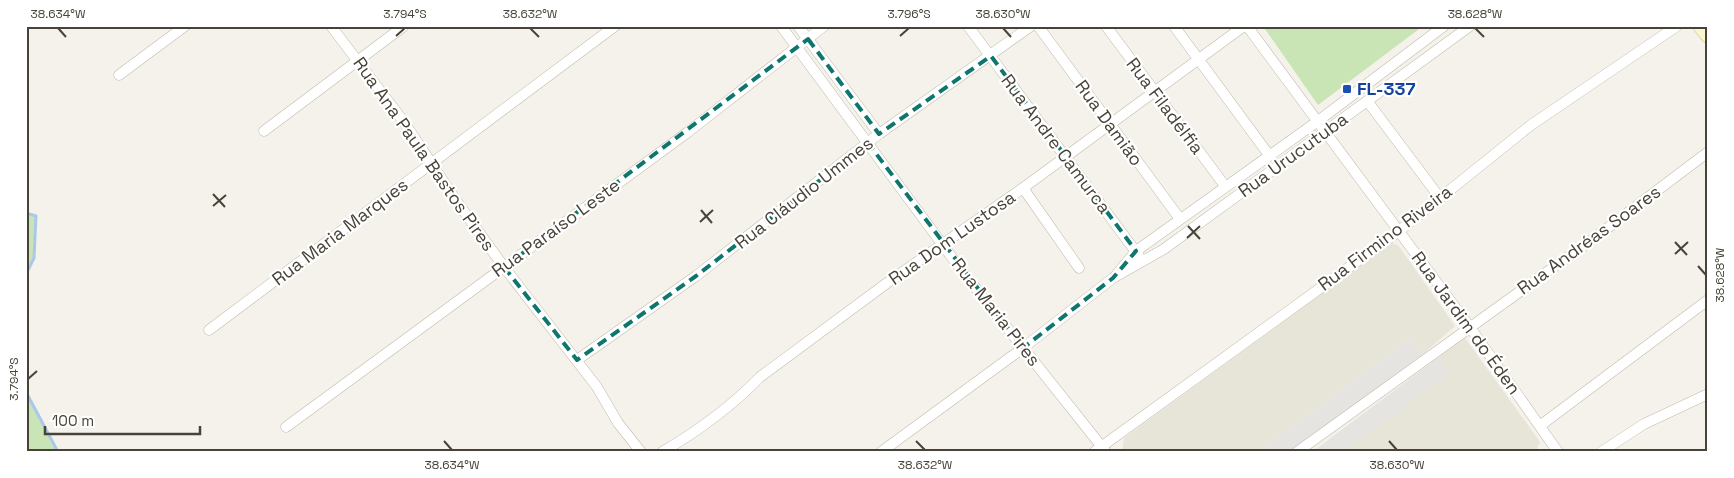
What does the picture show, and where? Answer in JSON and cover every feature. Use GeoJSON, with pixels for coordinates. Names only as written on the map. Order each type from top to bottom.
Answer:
{"type":"FeatureCollection","features":[{"type":"Feature","properties":{"kind":"street"},"geometry":{"type":"LineString","coordinates":[[119,75],[185,26]]}},
{"type":"Feature","properties":{"kind":"street","name":"Rua Ana Paula Bastos Pires"},"geometry":{"type":"LineString","coordinates":[[331,26],[404,122],[431,164],[504,267],[598,386],[618,423],[641,452]]}},
{"type":"Feature","properties":{"kind":"street"},"geometry":{"type":"LineString","coordinates":[[264,131],[404,26]]}},
{"type":"Feature","properties":{"kind":"street","name":"Rua Maria Marques"},"geometry":{"type":"LineString","coordinates":[[209,330],[615,26]]}},
{"type":"Feature","properties":{"kind":"street","name":"Rua Maria Pires"},"geometry":{"type":"LineString","coordinates":[[781,26],[942,244],[1101,450]]}},
{"type":"Feature","properties":{"kind":"street"},"geometry":{"type":"LineString","coordinates":[[798,26],[879,134]]}},
{"type":"Feature","properties":{"kind":"street","name":"Rua Paraíso Leste"},"geometry":{"type":"LineString","coordinates":[[286,428],[798,48],[824,26]]}},
{"type":"Feature","properties":{"kind":"street","name":"Rua Andre Camurca"},"geometry":{"type":"LineString","coordinates":[[968,26],[1143,263]]}},
{"type":"Feature","properties":{"kind":"street","name":"Rua Cláudio Ummes"},"geometry":{"type":"LineString","coordinates":[[577,360],[696,276],[879,134],[1031,26]]}},
{"type":"Feature","properties":{"kind":"street","name":"Rua Damião"},"geometry":{"type":"LineString","coordinates":[[1038,26],[1180,219]]}},
{"type":"Feature","properties":{"kind":"street","name":"Rua Filadélfia"},"geometry":{"type":"LineString","coordinates":[[1106,26],[1225,186]]}},
{"type":"Feature","properties":{"kind":"street"},"geometry":{"type":"LineString","coordinates":[[1174,26],[1269,155]]}},
{"type":"Feature","properties":{"kind":"street","name":"Rua Dom Lustosa"},"geometry":{"type":"LineString","coordinates":[[662,452],[700,428],[745,394],[760,377],[942,244],[1023,188],[1198,59],[1246,26]]}},
{"type":"Feature","properties":{"kind":"street","name":"Rua Jardim do Éden"},"geometry":{"type":"LineString","coordinates":[[1246,26],[1326,130],[1541,425],[1558,452]]}},
{"type":"Feature","properties":{"kind":"street","name":"Rua Urucutuba"},"geometry":{"type":"LineString","coordinates":[[1114,278],[1136,251],[1318,121],[1444,26]]}},
{"type":"Feature","properties":{"kind":"street","name":"Rua Urucutuba"},"geometry":{"type":"LineString","coordinates":[[882,452],[1114,278],[1143,263],[1326,130],[1368,102],[1470,26]]}},
{"type":"Feature","properties":{"kind":"street","name":"Rua Firmino Riveira"},"geometry":{"type":"LineString","coordinates":[[1101,450],[1399,231],[1531,125],[1677,26]]}},
{"type":"Feature","properties":{"kind":"street"},"geometry":{"type":"LineString","coordinates":[[1700,26],[1708,36]]}},
{"type":"Feature","properties":{"kind":"street"},"geometry":{"type":"LineString","coordinates":[[1368,102],[1440,198]]}},
{"type":"Feature","properties":{"kind":"street","name":"Rua Andréas Soares"},"geometry":{"type":"LineString","coordinates":[[1297,452],[1469,326],[1597,236],[1708,152]]}},
{"type":"Feature","properties":{"kind":"street"},"geometry":{"type":"LineString","coordinates":[[1023,188],[1079,268]]}},
{"type":"Feature","properties":{"kind":"street"},"geometry":{"type":"LineString","coordinates":[[1541,425],[1708,300]]}},
{"type":"Feature","properties":{"kind":"street"},"geometry":{"type":"LineString","coordinates":[[1601,452],[1644,424],[1708,394]]}},
{"type":"Feature","properties":{"kind":"highlighted area"},"geometry":{"type":"Polygon","coordinates":[[[808,39],[879,134],[991,56],[1136,251],[1113,278],[1023,348],[868,143],[696,276],[577,360],[504,267],[808,39]]]}},
{"type":"Feature","properties":{"kind":"shaded area"},"geometry":{"type":"Polygon","coordinates":[[[1391,243],[1398,245],[1455,326],[1423,354],[1411,338],[1258,452],[1145,452],[1142,449],[1137,452],[1122,452],[1124,438],[1391,243]]]}},
{"type":"Feature","properties":{"kind":"shaded area"},"geometry":{"type":"Polygon","coordinates":[[[1411,338],[1423,354],[1291,452],[1258,452],[1411,338]]]}},
{"type":"Feature","properties":{"kind":"shaded area"},"geometry":{"type":"Polygon","coordinates":[[[1465,338],[1540,442],[1536,452],[1343,452],[1450,373],[1439,357],[1465,338]]]}},
{"type":"Feature","properties":{"kind":"shaded area"},"geometry":{"type":"Polygon","coordinates":[[[1439,357],[1451,373],[1343,452],[1312,452],[1439,357]]]}},
{"type":"Feature","properties":{"kind":"green space"},"geometry":{"type":"Polygon","coordinates":[[[1263,26],[1423,26],[1318,105],[1263,26]]]}},
{"type":"Feature","properties":{"kind":"green space"},"geometry":{"type":"Polygon","coordinates":[[[26,213],[36,216],[34,258],[26,274],[26,213]]]}},
{"type":"Feature","properties":{"kind":"green space"},"geometry":{"type":"Polygon","coordinates":[[[26,392],[58,452],[26,452],[26,392]]]}},
{"type":"Feature","properties":{"kind":"waterway"},"geometry":{"type":"LineString","coordinates":[[26,213],[36,216],[34,258],[26,274]]}},
{"type":"Feature","properties":{"kind":"waterway"},"geometry":{"type":"LineString","coordinates":[[26,392],[58,452]]}},
{"type":"Feature","properties":{"kind":"place","name":"FL-337"},"geometry":{"type":"Point","coordinates":[1347,89]}}]}
